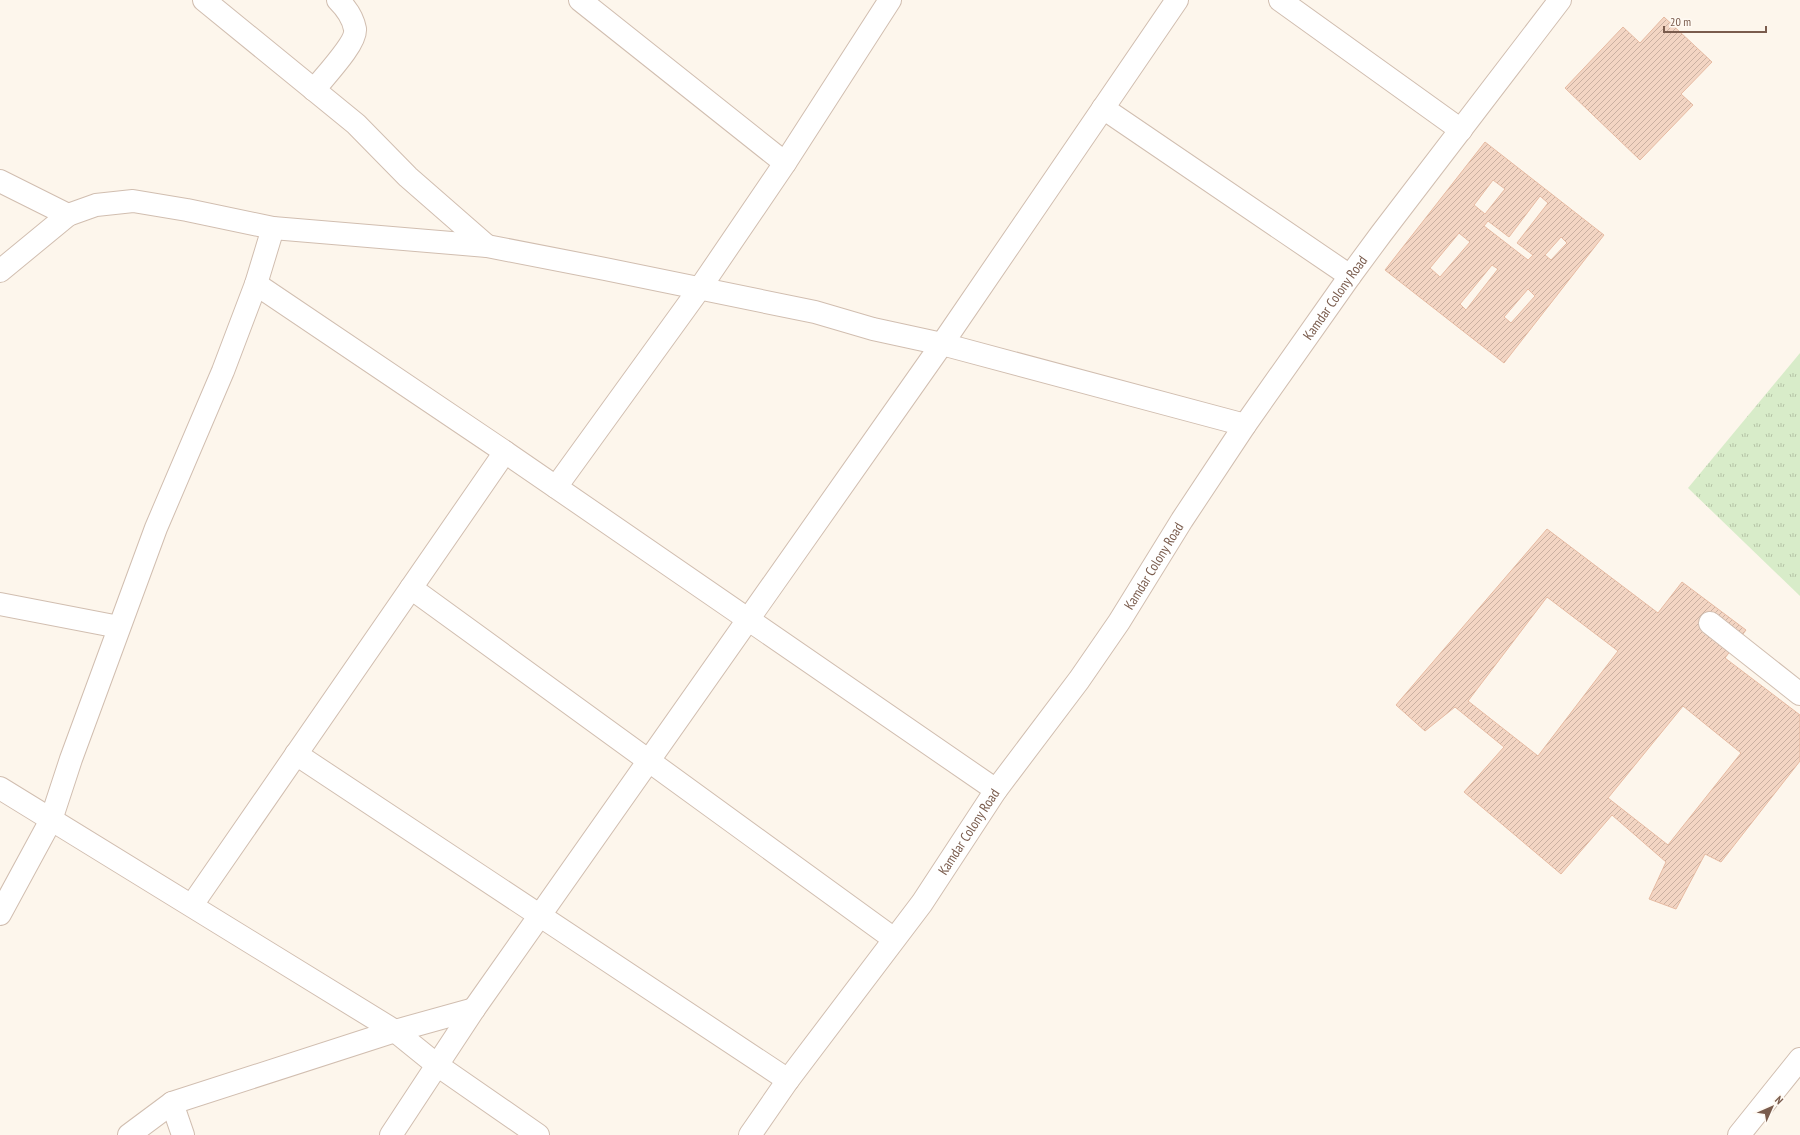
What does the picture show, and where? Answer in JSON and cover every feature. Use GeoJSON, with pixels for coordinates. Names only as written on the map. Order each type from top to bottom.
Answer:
{"type":"FeatureCollection","features":[{"type":"Feature","properties":{"kind":"street"},"geometry":{"type":"LineString","coordinates":[[204,0],[356,124],[408,177],[487,246]]}},
{"type":"Feature","properties":{"kind":"street"},"geometry":{"type":"LineString","coordinates":[[314,90],[351,43],[355,30],[347,9],[338,0]]}},
{"type":"Feature","properties":{"kind":"street"},"geometry":{"type":"LineString","coordinates":[[580,0],[785,163]]}},
{"type":"Feature","properties":{"kind":"street"},"geometry":{"type":"LineString","coordinates":[[556,487],[700,288],[785,163],[890,0]]}},
{"type":"Feature","properties":{"kind":"street"},"geometry":{"type":"LineString","coordinates":[[391,1135],[474,1009],[942,344],[1177,0]]}},
{"type":"Feature","properties":{"kind":"street"},"geometry":{"type":"LineString","coordinates":[[1280,0],[1461,130]]}},
{"type":"Feature","properties":{"kind":"street","name":"Kamdar Colony Road"},"geometry":{"type":"LineString","coordinates":[[750,1135],[788,1080],[922,903],[996,790],[1079,680],[1118,622],[1244,425],[1350,276],[1560,0]]}},
{"type":"Feature","properties":{"kind":"street"},"geometry":{"type":"LineString","coordinates":[[1103,108],[1350,276]]}},
{"type":"Feature","properties":{"kind":"street"},"geometry":{"type":"LineString","coordinates":[[0,180],[68,215]]}},
{"type":"Feature","properties":{"kind":"street"},"geometry":{"type":"LineString","coordinates":[[0,271],[68,215],[96,205],[133,201],[187,210],[273,228],[487,246],[700,288],[814,312],[873,328],[942,344],[1244,425]]}},
{"type":"Feature","properties":{"kind":"street"},"geometry":{"type":"LineString","coordinates":[[0,914],[51,820],[119,627],[156,528],[223,371],[256,284],[273,228]]}},
{"type":"Feature","properties":{"kind":"street"},"geometry":{"type":"LineString","coordinates":[[256,284],[505,452],[996,790]]}},
{"type":"Feature","properties":{"kind":"street"},"geometry":{"type":"LineString","coordinates":[[192,905],[505,452]]}},
{"type":"Feature","properties":{"kind":"street"},"geometry":{"type":"LineString","coordinates":[[411,588],[894,939]]}},
{"type":"Feature","properties":{"kind":"street"},"geometry":{"type":"LineString","coordinates":[[0,604],[119,627]]}},
{"type":"Feature","properties":{"kind":"street"},"geometry":{"type":"LineString","coordinates":[[1710,623],[1800,694]]}},
{"type":"Feature","properties":{"kind":"street"},"geometry":{"type":"LineString","coordinates":[[296,754],[788,1080]]}},
{"type":"Feature","properties":{"kind":"street"},"geometry":{"type":"LineString","coordinates":[[0,788],[395,1031],[437,1065],[538,1135]]}},
{"type":"Feature","properties":{"kind":"street"},"geometry":{"type":"LineString","coordinates":[[129,1135],[172,1103],[395,1031],[474,1009]]}},
{"type":"Feature","properties":{"kind":"street"},"geometry":{"type":"LineString","coordinates":[[1739,1135],[1800,1059]]}},
{"type":"Feature","properties":{"kind":"street"},"geometry":{"type":"LineString","coordinates":[[172,1103],[183,1135]]}},
{"type":"Feature","properties":{"kind":"green space"},"geometry":{"type":"Polygon","coordinates":[[[1800,353],[1800,596],[1688,488],[1800,353]]]}},
{"type":"Feature","properties":{"kind":"building"},"geometry":{"type":"Polygon","coordinates":[[[1664,17],[1712,62],[1681,94],[1693,105],[1640,160],[1565,88],[1623,27],[1640,43],[1664,17]]]}},
{"type":"Feature","properties":{"kind":"building"},"geometry":{"type":"Polygon","coordinates":[[[1485,142],[1604,235],[1504,363],[1385,270],[1485,142]],[[1493,180],[1474,205],[1485,214],[1505,189],[1493,180]],[[1540,196],[1509,237],[1488,221],[1484,226],[1528,260],[1533,255],[1517,243],[1548,203],[1540,196]],[[1459,233],[1430,268],[1440,277],[1470,242],[1459,233]],[[1561,237],[1545,255],[1551,260],[1567,243],[1561,237]],[[1492,265],[1460,304],[1466,310],[1498,269],[1492,265]],[[1528,289],[1504,317],[1511,323],[1535,296],[1528,289]]]}},
{"type":"Feature","properties":{"kind":"building"},"geometry":{"type":"Polygon","coordinates":[[[1547,529],[1658,613],[1682,582],[1746,630],[1725,658],[1800,715],[1800,761],[1721,862],[1705,854],[1676,909],[1649,899],[1666,862],[1612,815],[1561,874],[1464,792],[1504,747],[1455,707],[1425,731],[1396,705],[1547,529]],[[1547,597],[1468,701],[1538,756],[1618,651],[1547,597]],[[1683,706],[1608,798],[1668,845],[1741,753],[1683,706]]]}}]}
